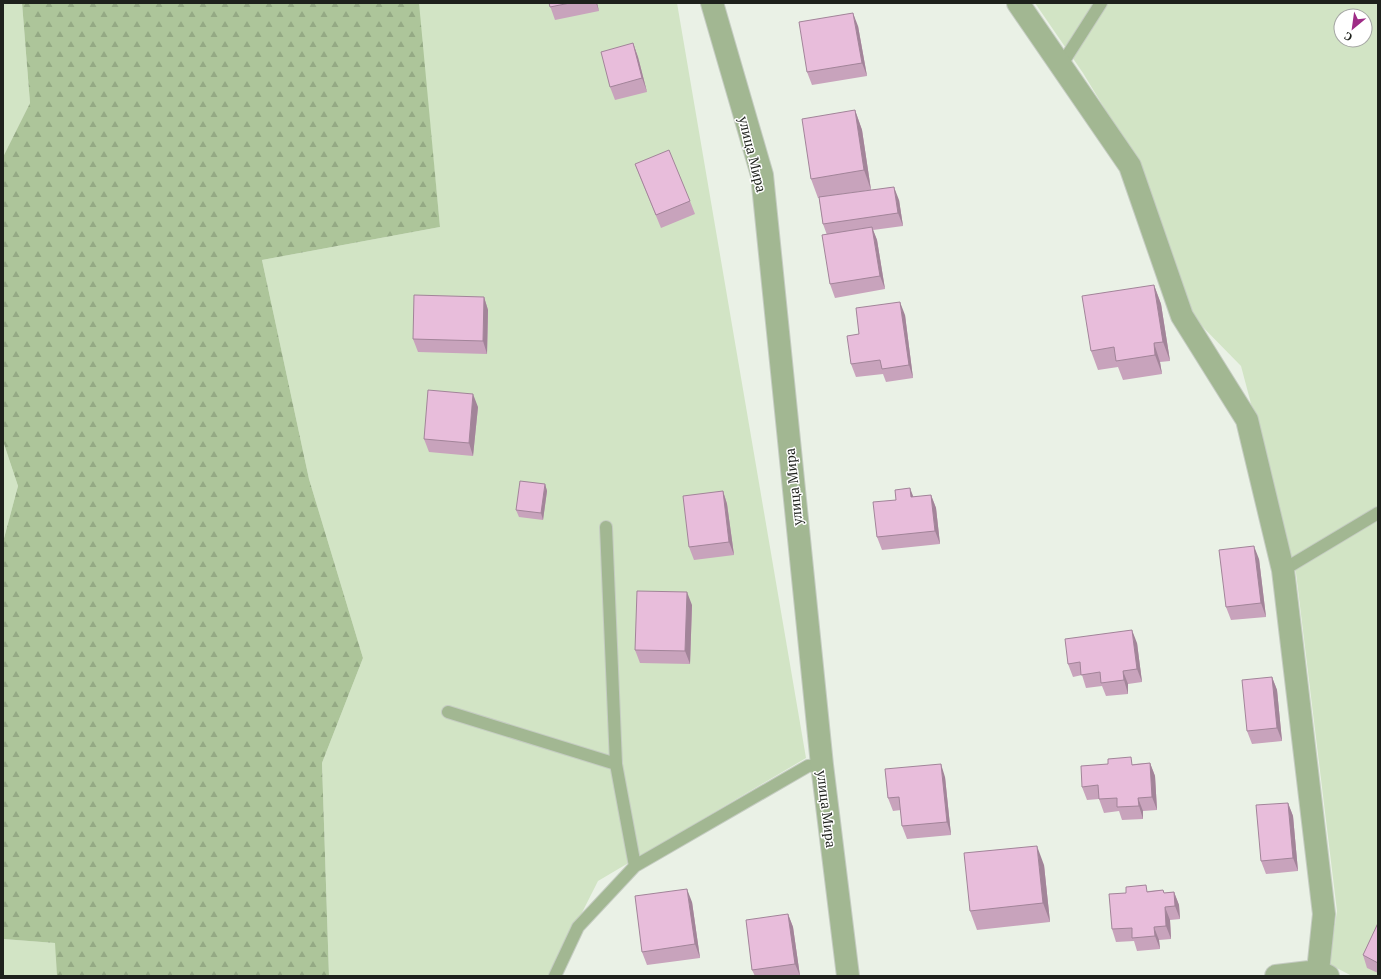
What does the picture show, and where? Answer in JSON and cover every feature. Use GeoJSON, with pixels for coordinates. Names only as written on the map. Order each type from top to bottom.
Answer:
{"type":"FeatureCollection","features":[{"type":"Feature","properties":{"kind":"street","name":"улица Мира"},"geometry":{"type":"LineString","coordinates":[[712,3],[762,175],[822,765],[848,976]]}},
{"type":"Feature","properties":{"kind":"street"},"geometry":{"type":"LineString","coordinates":[[1018,3],[1062,64],[1130,166],[1182,316],[1247,420],[1282,570],[1324,914],[1323,973],[1276,976]]}},
{"type":"Feature","properties":{"kind":"lane"},"geometry":{"type":"LineString","coordinates":[[1062,64],[1101,3]]}},
{"type":"Feature","properties":{"kind":"lane"},"geometry":{"type":"LineString","coordinates":[[1282,570],[1378,513]]}},
{"type":"Feature","properties":{"kind":"lane"},"geometry":{"type":"LineString","coordinates":[[606,527],[616,764],[635,866]]}},
{"type":"Feature","properties":{"kind":"lane"},"geometry":{"type":"LineString","coordinates":[[448,712],[616,764]]}},
{"type":"Feature","properties":{"kind":"lane"},"geometry":{"type":"LineString","coordinates":[[555,976],[578,927],[635,866],[808,766],[822,765]]}},
{"type":"Feature","properties":{"kind":"green space"},"geometry":{"type":"Polygon","coordinates":[[[3,3],[22,3],[30,103],[3,157],[3,3]]]}},
{"type":"Feature","properties":{"kind":"green space"},"geometry":{"type":"Polygon","coordinates":[[[22,3],[419,3],[440,227],[262,260],[309,479],[363,658],[322,763],[329,976],[57,976],[55,943],[3,939],[3,542],[18,486],[3,441],[3,157],[30,103],[22,3]]]}},
{"type":"Feature","properties":{"kind":"green space"},"geometry":{"type":"Polygon","coordinates":[[[418,3],[677,3],[806,758],[598,881],[550,976],[329,976],[322,763],[363,658],[309,479],[262,260],[440,227],[418,3]]]}},
{"type":"Feature","properties":{"kind":"green space"},"geometry":{"type":"Polygon","coordinates":[[[1035,3],[1378,3],[1378,976],[1352,976],[1329,964],[1337,911],[1296,573],[1241,366],[1192,316],[1136,160],[1083,73],[1035,3]]]}},
{"type":"Feature","properties":{"kind":"green space"},"geometry":{"type":"Polygon","coordinates":[[[3,441],[18,486],[3,542],[3,441]]]}},
{"type":"Feature","properties":{"kind":"green space"},"geometry":{"type":"Polygon","coordinates":[[[3,939],[56,943],[57,976],[3,976],[3,939]]]}},
{"type":"Feature","properties":{"kind":"building"},"geometry":{"type":"Polygon","coordinates":[[[549,3],[570,3],[550,7],[549,3]]]}},
{"type":"Feature","properties":{"kind":"building"},"geometry":{"type":"Polygon","coordinates":[[[853,13],[862,63],[807,72],[799,22],[853,13]]]}},
{"type":"Feature","properties":{"kind":"building"},"geometry":{"type":"Polygon","coordinates":[[[633,43],[642,78],[610,87],[601,52],[633,43]]]}},
{"type":"Feature","properties":{"kind":"building"},"geometry":{"type":"Polygon","coordinates":[[[855,110],[864,170],[811,179],[802,119],[855,110]]]}},
{"type":"Feature","properties":{"kind":"building"},"geometry":{"type":"Polygon","coordinates":[[[669,150],[690,201],[656,215],[635,164],[669,150]]]}},
{"type":"Feature","properties":{"kind":"building"},"geometry":{"type":"Polygon","coordinates":[[[894,187],[898,213],[823,224],[819,197],[894,187]]]}},
{"type":"Feature","properties":{"kind":"building"},"geometry":{"type":"Polygon","coordinates":[[[872,227],[880,276],[830,284],[822,235],[872,227]]]}},
{"type":"Feature","properties":{"kind":"building"},"geometry":{"type":"Polygon","coordinates":[[[1154,285],[1163,342],[1154,343],[1155,355],[1116,361],[1114,347],[1091,351],[1082,296],[1154,285]]]}},
{"type":"Feature","properties":{"kind":"building"},"geometry":{"type":"Polygon","coordinates":[[[414,295],[484,297],[483,341],[413,339],[414,295]]]}},
{"type":"Feature","properties":{"kind":"building"},"geometry":{"type":"Polygon","coordinates":[[[900,302],[909,365],[882,369],[880,360],[851,364],[847,336],[859,334],[856,308],[900,302]]]}},
{"type":"Feature","properties":{"kind":"building"},"geometry":{"type":"Polygon","coordinates":[[[428,390],[473,394],[469,443],[424,439],[428,390]]]}},
{"type":"Feature","properties":{"kind":"building"},"geometry":{"type":"Polygon","coordinates":[[[520,481],[545,484],[541,513],[516,510],[520,481]]]}},
{"type":"Feature","properties":{"kind":"building"},"geometry":{"type":"Polygon","coordinates":[[[910,488],[911,497],[931,495],[935,531],[877,537],[873,502],[896,500],[895,490],[910,488]]]}},
{"type":"Feature","properties":{"kind":"building"},"geometry":{"type":"Polygon","coordinates":[[[723,491],[729,542],[689,547],[683,496],[723,491]]]}},
{"type":"Feature","properties":{"kind":"building"},"geometry":{"type":"Polygon","coordinates":[[[1254,546],[1261,603],[1226,607],[1219,550],[1254,546]]]}},
{"type":"Feature","properties":{"kind":"building"},"geometry":{"type":"Polygon","coordinates":[[[637,591],[687,592],[685,651],[635,650],[637,591]]]}},
{"type":"Feature","properties":{"kind":"building"},"geometry":{"type":"Polygon","coordinates":[[[1132,630],[1137,669],[1123,671],[1124,680],[1101,683],[1100,672],[1081,675],[1080,662],[1068,664],[1065,639],[1132,630]]]}},
{"type":"Feature","properties":{"kind":"building"},"geometry":{"type":"Polygon","coordinates":[[[1272,677],[1277,728],[1247,731],[1242,680],[1272,677]]]}},
{"type":"Feature","properties":{"kind":"building"},"geometry":{"type":"Polygon","coordinates":[[[1131,757],[1132,765],[1150,763],[1152,797],[1138,798],[1139,806],[1117,807],[1117,798],[1099,799],[1098,785],[1082,787],[1081,766],[1108,764],[1108,759],[1131,757]]]}},
{"type":"Feature","properties":{"kind":"building"},"geometry":{"type":"Polygon","coordinates":[[[941,764],[947,822],[902,826],[899,797],[888,798],[885,769],[941,764]]]}},
{"type":"Feature","properties":{"kind":"building"},"geometry":{"type":"Polygon","coordinates":[[[1288,803],[1293,858],[1261,861],[1256,805],[1288,803]]]}},
{"type":"Feature","properties":{"kind":"building"},"geometry":{"type":"Polygon","coordinates":[[[1037,846],[1043,903],[970,911],[964,853],[1037,846]]]}},
{"type":"Feature","properties":{"kind":"building"},"geometry":{"type":"Polygon","coordinates":[[[1146,885],[1147,892],[1163,890],[1164,893],[1174,892],[1175,906],[1165,907],[1166,926],[1154,927],[1155,936],[1132,938],[1132,928],[1112,929],[1109,894],[1126,893],[1126,887],[1146,885]]]}},
{"type":"Feature","properties":{"kind":"building"},"geometry":{"type":"Polygon","coordinates":[[[687,889],[695,944],[642,952],[635,896],[687,889]]]}},
{"type":"Feature","properties":{"kind":"building"},"geometry":{"type":"Polygon","coordinates":[[[788,914],[795,964],[752,970],[746,920],[788,914]]]}},
{"type":"Feature","properties":{"kind":"building"},"geometry":{"type":"Polygon","coordinates":[[[1378,923],[1378,963],[1363,955],[1378,923]]]}}]}
